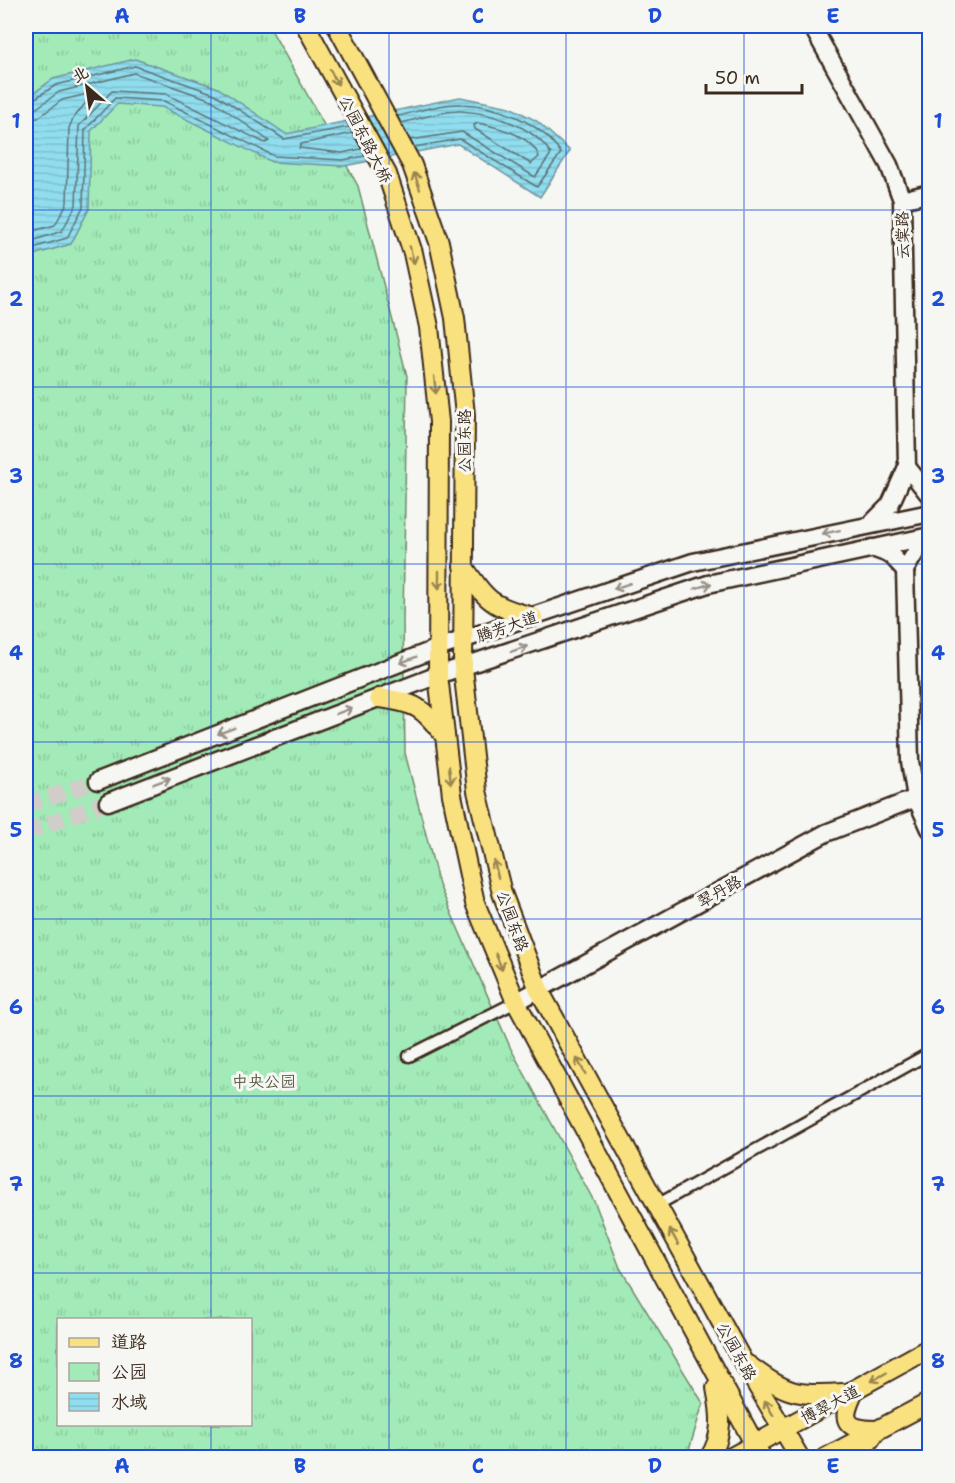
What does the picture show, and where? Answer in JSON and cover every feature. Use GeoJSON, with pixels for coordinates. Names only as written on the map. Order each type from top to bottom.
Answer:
{"type":"FeatureCollection","features":[{"type":"Feature","properties":{"kind":"main road","name":"公园东路大桥"},"geometry":{"type":"LineString","coordinates":[[306,26],[387,174],[413,253],[429,327]]}},
{"type":"Feature","properties":{"kind":"main road","name":"公园东路大桥"},"geometry":{"type":"LineString","coordinates":[[337,26],[412,165],[439,242],[455,318]]}},
{"type":"Feature","properties":{"kind":"main road","name":"云棠路"},"geometry":{"type":"LineString","coordinates":[[812,26],[879,145],[902,200],[907,468]]}},
{"type":"Feature","properties":{"kind":"main road"},"geometry":{"type":"LineString","coordinates":[[902,200],[930,192]]}},
{"type":"Feature","properties":{"kind":"main road","name":"公园东路"},"geometry":{"type":"LineString","coordinates":[[455,318],[465,415],[463,668],[477,791],[501,893],[539,990],[742,1360],[800,1458]]}},
{"type":"Feature","properties":{"kind":"main road","name":"公园东路"},"geometry":{"type":"LineString","coordinates":[[429,327],[439,422],[438,675],[452,795],[475,903],[516,1002],[758,1451]]}},
{"type":"Feature","properties":{"kind":"main road"},"geometry":{"type":"LineString","coordinates":[[872,523],[890,505],[907,468],[930,496]]}},
{"type":"Feature","properties":{"kind":"main road","name":"腾芳大道"},"geometry":{"type":"LineString","coordinates":[[98,781],[438,648],[693,562],[872,523],[930,513]]}},
{"type":"Feature","properties":{"kind":"main road","name":"腾芳大道"},"geometry":{"type":"LineString","coordinates":[[108,802],[438,675],[708,584],[930,536]]}},
{"type":"Feature","properties":{"kind":"main road"},"geometry":{"type":"LineString","coordinates":[[930,541],[917,550],[905,570],[910,761],[923,797],[930,829]]}},
{"type":"Feature","properties":{"kind":"main road"},"geometry":{"type":"LineString","coordinates":[[871,547],[891,555],[905,570]]}},
{"type":"Feature","properties":{"kind":"main road"},"geometry":{"type":"LineString","coordinates":[[463,566],[484,597],[501,609],[533,617]]}},
{"type":"Feature","properties":{"kind":"main road"},"geometry":{"type":"LineString","coordinates":[[379,698],[410,702],[425,712],[445,736]]}},
{"type":"Feature","properties":{"kind":"main road","name":"翠丹路"},"geometry":{"type":"LineString","coordinates":[[516,1002],[826,833],[923,797]]}},
{"type":"Feature","properties":{"kind":"main road","name":"博翠大道"},"geometry":{"type":"LineString","coordinates":[[730,1458],[758,1451],[782,1430],[930,1348]]}},
{"type":"Feature","properties":{"kind":"main road"},"geometry":{"type":"LineString","coordinates":[[742,1360],[777,1387],[810,1396],[854,1391]]}},
{"type":"Feature","properties":{"kind":"main road"},"geometry":{"type":"LineString","coordinates":[[709,1458],[715,1449],[722,1418],[712,1368]]}},
{"type":"Feature","properties":{"kind":"main road"},"geometry":{"type":"LineString","coordinates":[[854,1391],[846,1407],[845,1417],[859,1430],[876,1430]]}},
{"type":"Feature","properties":{"kind":"main road"},"geometry":{"type":"LineString","coordinates":[[825,1458],[928,1403]]}},
{"type":"Feature","properties":{"kind":"main road"},"geometry":{"type":"LineString","coordinates":[[857,1458],[876,1430]]}},
{"type":"Feature","properties":{"kind":"street"},"geometry":{"type":"LineString","coordinates":[[408,1056],[516,1002]]}},
{"type":"Feature","properties":{"kind":"street"},"geometry":{"type":"LineString","coordinates":[[657,1205],[930,1053]]}},
{"type":"Feature","properties":{"kind":"green space","name":"中央公园"},"geometry":{"type":"Polygon","coordinates":[[[26,26],[269,26],[358,186],[407,376],[403,621],[405,753],[439,885],[511,1049],[595,1203],[620,1268],[703,1403],[687,1457],[26,1457],[26,26]]]}},
{"type":"Feature","properties":{"kind":"water"},"geometry":{"type":"Polygon","coordinates":[[[135,59],[218,88],[286,134],[460,97],[510,107],[537,121],[570,151],[540,197],[458,144],[344,166],[272,162],[162,107],[117,104],[91,131],[89,209],[71,244],[26,257],[26,99],[53,79],[135,59]]]}},
{"type":"Feature","properties":{"kind":"tunnel"},"geometry":{"type":"LineString","coordinates":[[26,805],[98,781]]}},
{"type":"Feature","properties":{"kind":"tunnel"},"geometry":{"type":"LineString","coordinates":[[26,832],[108,802]]}}]}
